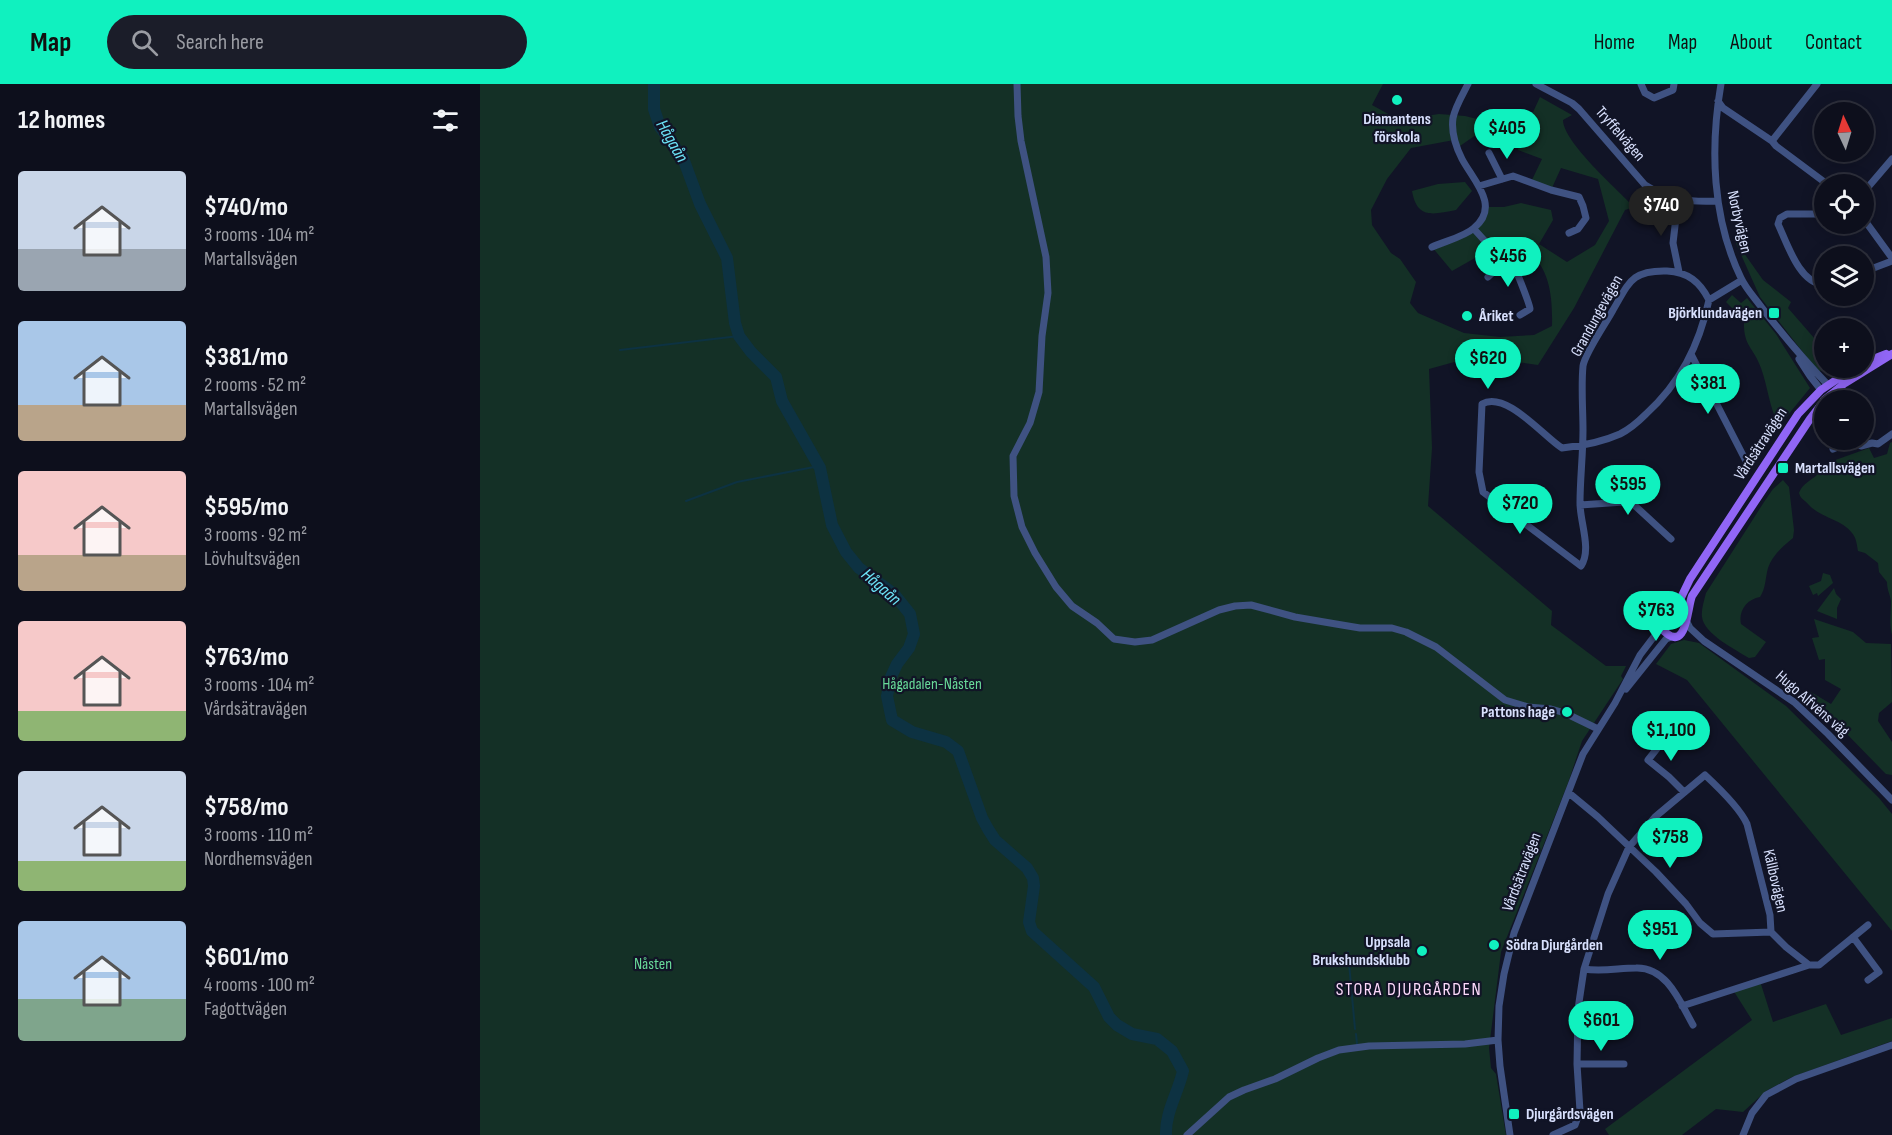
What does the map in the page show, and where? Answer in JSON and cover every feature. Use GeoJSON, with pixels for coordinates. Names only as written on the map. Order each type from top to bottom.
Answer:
{"type":"FeatureCollection","features":[{"type":"Feature","properties":{"kind":"main road","name":"Vårdsätravägen"},"geometry":{"type":"LineString","coordinates":[[1874,359],[1892,353]]}},
{"type":"Feature","properties":{"kind":"main road","name":"Vårdsätravägen"},"geometry":{"type":"LineString","coordinates":[[1839,390],[1892,353]]}},
{"type":"Feature","properties":{"kind":"main road","name":"Vårdsätravägen"},"geometry":{"type":"LineString","coordinates":[[1669,611],[1677,606],[1690,579],[1798,414],[1824,387],[1838,378]]}},
{"type":"Feature","properties":{"kind":"main road","name":"Vårdsätravägen"},"geometry":{"type":"LineString","coordinates":[[1687,620],[1692,596],[1814,413]]}},
{"type":"Feature","properties":{"kind":"main road"},"geometry":{"type":"LineString","coordinates":[[1677,610],[1687,620],[1686,628],[1676,636],[1665,632],[1661,624],[1662,618],[1669,611],[1677,610]]}},
{"type":"Feature","properties":{"kind":"street"},"geometry":{"type":"LineString","coordinates":[[1017,84],[1021,141],[1046,257],[1048,293],[1042,336],[1039,392],[1030,423],[1013,456],[1014,496],[1022,527],[1035,553],[1056,587],[1072,606],[1097,623],[1113,639],[1135,642],[1152,640],[1220,610],[1251,605],[1336,624],[1392,628],[1436,646],[1505,700],[1528,707],[1551,708],[1598,729]]}},
{"type":"Feature","properties":{"kind":"street"},"geometry":{"type":"LineString","coordinates":[[1432,247],[1473,229],[1482,219],[1486,207],[1479,186],[1462,159],[1454,140],[1453,117],[1468,84]]}},
{"type":"Feature","properties":{"kind":"street","name":"Tryffelvägen"},"geometry":{"type":"LineString","coordinates":[[1536,84],[1579,109],[1645,185],[1664,197],[1678,200],[1718,201]]}},
{"type":"Feature","properties":{"kind":"street"},"geometry":{"type":"LineString","coordinates":[[1641,84],[1645,93],[1654,98],[1673,87]]}},
{"type":"Feature","properties":{"kind":"street","name":"Norbyvägen"},"geometry":{"type":"LineString","coordinates":[[1721,84],[1715,149],[1718,201],[1727,244],[1742,280],[1824,387]]}},
{"type":"Feature","properties":{"kind":"street"},"geometry":{"type":"LineString","coordinates":[[1772,141],[1817,84]]}},
{"type":"Feature","properties":{"kind":"street"},"geometry":{"type":"LineString","coordinates":[[1718,101],[1723,108],[1772,141],[1814,174]]}},
{"type":"Feature","properties":{"kind":"street"},"geometry":{"type":"LineString","coordinates":[[1489,153],[1502,179]]}},
{"type":"Feature","properties":{"kind":"street"},"geometry":{"type":"LineString","coordinates":[[1874,180],[1892,159]]}},
{"type":"Feature","properties":{"kind":"street"},"geometry":{"type":"LineString","coordinates":[[1479,186],[1513,176],[1551,190],[1579,197],[1586,218],[1578,229],[1569,233]]}},
{"type":"Feature","properties":{"kind":"street"},"geometry":{"type":"LineString","coordinates":[[1678,200],[1673,243],[1679,272],[1702,285],[1709,300]]}},
{"type":"Feature","properties":{"kind":"street"},"geometry":{"type":"LineString","coordinates":[[1814,214],[1787,214],[1780,218],[1778,224],[1804,276],[1814,283]]}},
{"type":"Feature","properties":{"kind":"street"},"geometry":{"type":"LineString","coordinates":[[1473,229],[1517,273],[1523,293],[1530,303],[1530,309],[1520,315]]}},
{"type":"Feature","properties":{"kind":"street"},"geometry":{"type":"LineString","coordinates":[[1874,234],[1892,260],[1874,267]]}},
{"type":"Feature","properties":{"kind":"street"},"geometry":{"type":"LineString","coordinates":[[1488,277],[1504,262]]}},
{"type":"Feature","properties":{"kind":"street","name":"Grandungevägen"},"geometry":{"type":"LineString","coordinates":[[1583,445],[1562,448],[1519,412],[1498,403],[1482,404],[1479,472],[1483,492],[1581,566],[1586,558],[1580,506],[1583,445],[1583,364],[1628,284],[1635,276],[1657,271],[1679,272]]}},
{"type":"Feature","properties":{"kind":"street"},"geometry":{"type":"LineString","coordinates":[[1583,445],[1608,439],[1623,432],[1636,424],[1667,394],[1683,371],[1691,354],[1709,300],[1742,280]]}},
{"type":"Feature","properties":{"kind":"street"},"geometry":{"type":"LineString","coordinates":[[1691,354],[1748,465]]}},
{"type":"Feature","properties":{"kind":"street"},"geometry":{"type":"LineString","coordinates":[[1874,443],[1878,444],[1892,434]]}},
{"type":"Feature","properties":{"kind":"street"},"geometry":{"type":"LineString","coordinates":[[1580,506],[1632,503],[1671,539]]}},
{"type":"Feature","properties":{"kind":"street","name":"Hugo Alfvéns väg"},"geometry":{"type":"LineString","coordinates":[[1687,620],[1690,628],[1704,641],[1794,702],[1890,795]]}},
{"type":"Feature","properties":{"kind":"street","name":"Vårdsätravägen"},"geometry":{"type":"LineString","coordinates":[[1615,703],[1640,655],[1661,624]]}},
{"type":"Feature","properties":{"kind":"street","name":"Vårdsätravägen"},"geometry":{"type":"LineString","coordinates":[[1510,1135],[1498,1040],[1499,1006],[1514,933],[1583,754],[1615,703],[1666,639],[1676,636]]}},
{"type":"Feature","properties":{"kind":"street","name":"Hugo Alfvéns väg"},"geometry":{"type":"LineString","coordinates":[[1676,636],[1704,641]]}},
{"type":"Feature","properties":{"kind":"street"},"geometry":{"type":"LineString","coordinates":[[1670,732],[1648,760],[1684,792]]}},
{"type":"Feature","properties":{"kind":"street","name":"Källbovägen"},"geometry":{"type":"LineString","coordinates":[[1553,1135],[1575,1125],[1580,1111],[1577,1064],[1578,1009],[1584,969],[1608,894],[1629,847],[1655,817],[1705,775],[1742,812],[1753,842],[1772,933],[1809,965]]}},
{"type":"Feature","properties":{"kind":"street"},"geometry":{"type":"LineString","coordinates":[[1569,793],[1629,847],[1713,934],[1772,933]]}},
{"type":"Feature","properties":{"kind":"street"},"geometry":{"type":"LineString","coordinates":[[1682,1006],[1809,965],[1819,965],[1868,925]]}},
{"type":"Feature","properties":{"kind":"street"},"geometry":{"type":"LineString","coordinates":[[1853,937],[1879,972],[1868,980]]}},
{"type":"Feature","properties":{"kind":"street"},"geometry":{"type":"LineString","coordinates":[[1584,969],[1596,971],[1640,968],[1658,973],[1670,986],[1693,1025]]}},
{"type":"Feature","properties":{"kind":"street"},"geometry":{"type":"LineString","coordinates":[[1187,1135],[1229,1097],[1339,1050],[1369,1046],[1443,1046],[1498,1040]]}},
{"type":"Feature","properties":{"kind":"street"},"geometry":{"type":"LineString","coordinates":[[1743,1135],[1752,1113],[1766,1095],[1796,1079],[1892,1045]]}},
{"type":"Feature","properties":{"kind":"street"},"geometry":{"type":"LineString","coordinates":[[1577,1064],[1624,1064]]}},
{"type":"Feature","properties":{"kind":"green space","name":"Hågadalen-Nåsten"},"geometry":{"type":"Polygon","coordinates":[[[480,84],[1383,84],[1372,105],[1399,120],[1439,114],[1465,116],[1489,122],[1522,136],[1540,97],[1572,115],[1563,120],[1565,129],[1572,140],[1592,165],[1634,207],[1625,210],[1574,308],[1538,365],[1476,356],[1429,369],[1432,448],[1428,506],[1552,611],[1551,625],[1606,666],[1626,666],[1621,676],[1623,679],[1582,741],[1568,783],[1501,952],[1489,1048],[1491,1068],[1496,1074],[1506,1135],[480,1135],[480,84]],[[1489,126],[1457,148],[1454,140],[1411,148],[1387,179],[1371,210],[1372,225],[1391,253],[1400,259],[1416,282],[1410,303],[1418,313],[1464,333],[1500,337],[1534,335],[1552,326],[1551,298],[1546,275],[1533,255],[1512,237],[1452,271],[1432,247],[1473,229],[1487,207],[1504,207],[1521,203],[1551,210],[1553,220],[1539,244],[1567,262],[1595,245],[1609,221],[1598,179],[1561,168],[1551,190],[1531,182],[1542,159],[1518,150],[1521,140],[1489,126]]]}},
{"type":"Feature","properties":{"kind":"green space"},"geometry":{"type":"Polygon","coordinates":[[[1465,182],[1472,191],[1456,210],[1428,213],[1422,211],[1414,200],[1412,191],[1438,184],[1465,182]]]}},
{"type":"Feature","properties":{"kind":"green space"},"geometry":{"type":"Polygon","coordinates":[[[1734,239],[1763,280],[1791,302],[1788,308],[1814,338],[1814,366],[1760,297],[1734,239]]]}},
{"type":"Feature","properties":{"kind":"green space"},"geometry":{"type":"Polygon","coordinates":[[[1732,295],[1741,303],[1747,298],[1776,334],[1810,388],[1779,426],[1761,368],[1745,336],[1744,320],[1726,302],[1732,295]]]}},
{"type":"Feature","properties":{"kind":"green space"},"geometry":{"type":"Polygon","coordinates":[[[1892,442],[1892,635],[1891,599],[1887,582],[1879,572],[1878,563],[1865,553],[1858,551],[1856,541],[1848,528],[1813,509],[1799,493],[1804,485],[1827,463],[1863,450],[1870,450],[1874,458],[1887,454],[1892,442]]]}},
{"type":"Feature","properties":{"kind":"green space"},"geometry":{"type":"Polygon","coordinates":[[[1783,480],[1789,487],[1793,538],[1772,559],[1760,597],[1751,600],[1742,610],[1741,624],[1766,642],[1755,657],[1749,658],[1721,641],[1708,629],[1702,617],[1703,605],[1706,593],[1764,502],[1783,480]]]}},
{"type":"Feature","properties":{"kind":"green space"},"geometry":{"type":"Polygon","coordinates":[[[1823,573],[1830,575],[1833,583],[1818,596],[1817,593],[1813,595],[1809,586],[1821,581],[1823,573]]]}},
{"type":"Feature","properties":{"kind":"green space"},"geometry":{"type":"Polygon","coordinates":[[[1834,588],[1841,599],[1837,608],[1837,619],[1817,611],[1834,588]]]}},
{"type":"Feature","properties":{"kind":"green space"},"geometry":{"type":"Polygon","coordinates":[[[1814,619],[1853,632],[1866,643],[1891,644],[1892,702],[1879,713],[1878,721],[1892,742],[1892,775],[1886,774],[1841,728],[1807,700],[1811,692],[1831,704],[1841,689],[1825,680],[1825,659],[1819,660],[1812,638],[1819,637],[1814,619]]]}},
{"type":"Feature","properties":{"kind":"green space"},"geometry":{"type":"Polygon","coordinates":[[[1684,640],[1699,643],[1786,706],[1879,798],[1892,814],[1892,931],[1687,680],[1656,664],[1671,644],[1684,640]]]}},
{"type":"Feature","properties":{"kind":"green space"},"geometry":{"type":"Polygon","coordinates":[[[1760,981],[1773,1022],[1826,1004],[1841,1035],[1892,1018],[1892,1041],[1792,1077],[1766,1091],[1743,1112],[1716,1109],[1682,1135],[1609,1135],[1605,1129],[1752,1020],[1733,990],[1760,981]]]}},
{"type":"Feature","properties":{"kind":"waterway","name":"Hågaån"},"geometry":{"type":"LineString","coordinates":[[654,84],[654,109],[660,127],[683,158],[700,204],[727,258],[735,323],[739,336],[751,352],[776,377],[782,401],[820,468],[832,525],[846,552],[859,568],[894,594],[910,614],[914,634],[909,648],[891,677],[887,696],[892,720],[912,732],[946,742],[958,751],[988,829],[995,840],[1027,868],[1033,878],[1029,922],[1032,931],[1094,987],[1109,1017],[1117,1025],[1132,1034],[1157,1039],[1172,1051],[1183,1071],[1170,1111],[1166,1135]]}},
{"type":"Feature","properties":{"kind":"waterway"},"geometry":{"type":"LineString","coordinates":[[620,350],[739,336]]}},
{"type":"Feature","properties":{"kind":"waterway"},"geometry":{"type":"LineString","coordinates":[[686,501],[737,482],[819,466]]}},
{"type":"Feature","properties":{"kind":"waterway"},"geometry":{"type":"LineString","coordinates":[[1348,952],[1355,1029]]}},
{"type":"Feature","properties":{"kind":"waterway"},"geometry":{"type":"LineString","coordinates":[[1356,1034],[1357,1044]]}},
{"type":"Feature","properties":{"kind":"place","name":"Diamantens förskola"},"geometry":{"type":"Point","coordinates":[1397,100]}},
{"type":"Feature","properties":{"kind":"place","name":"Björklundavägen"},"geometry":{"type":"Point","coordinates":[1774,313]}},
{"type":"Feature","properties":{"kind":"place","name":"Åriket"},"geometry":{"type":"Point","coordinates":[1467,316]}},
{"type":"Feature","properties":{"kind":"place","name":"Martallsvägen"},"geometry":{"type":"Point","coordinates":[1783,468]}},
{"type":"Feature","properties":{"kind":"place","name":"Pattons hage"},"geometry":{"type":"Point","coordinates":[1567,712]}},
{"type":"Feature","properties":{"kind":"place","name":"Södra Djurgården"},"geometry":{"type":"Point","coordinates":[1494,945]}},
{"type":"Feature","properties":{"kind":"place","name":"Uppsala Brukshundsklubb"},"geometry":{"type":"Point","coordinates":[1422,951]}},
{"type":"Feature","properties":{"kind":"place","name":"Djurgårdsvägen"},"geometry":{"type":"Point","coordinates":[1514,1114]}},
{"type":"Feature","properties":{"kind":"district","name":"STORA DJURGÅRDEN"},"geometry":{"type":"Point","coordinates":[1409,989]}},
{"type":"Feature","properties":{"kind":"park label","name":"Nåsten"},"geometry":{"type":"Point","coordinates":[653,964]}}]}
